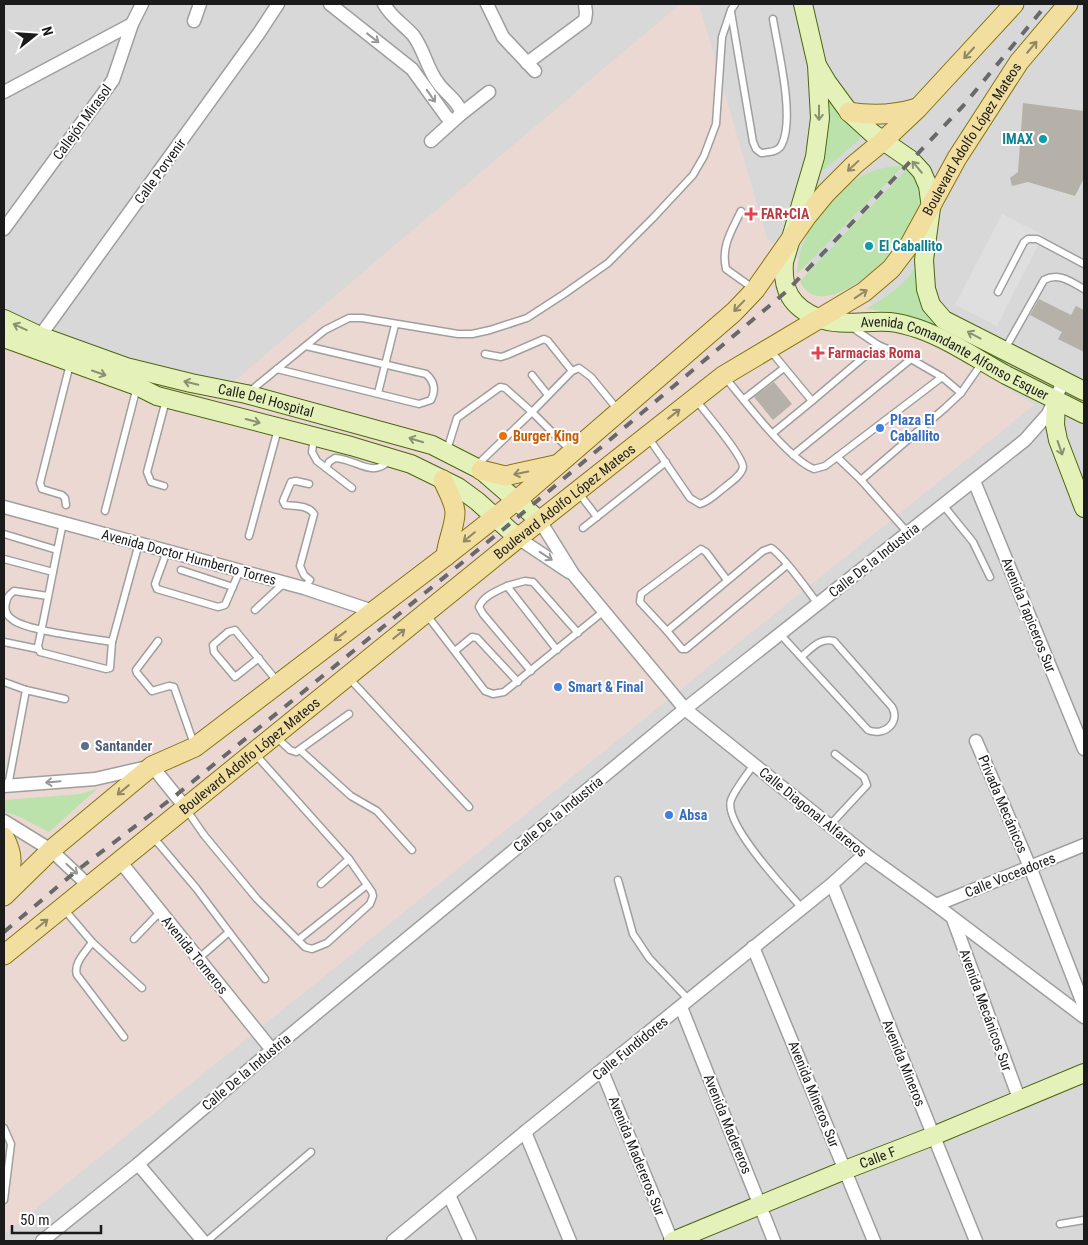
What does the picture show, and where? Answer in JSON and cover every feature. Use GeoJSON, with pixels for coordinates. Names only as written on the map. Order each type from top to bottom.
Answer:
{"type":"FeatureCollection","features":[{"type":"Feature","properties":{"kind":"main road"},"geometry":{"type":"LineString","coordinates":[[4,896],[51,850],[152,766],[195,747],[517,500],[734,312],[755,290],[789,240],[826,193],[854,165],[918,108],[1014,4]]}},
{"type":"Feature","properties":{"kind":"main road","name":"Boulevard Adolfo López Mateos"},"geometry":{"type":"LineString","coordinates":[[4,955],[88,884],[518,538],[723,376],[864,292],[891,269],[910,244],[957,158],[1019,62],[1068,4]]}},
{"type":"Feature","properties":{"kind":"main road"},"geometry":{"type":"LineString","coordinates":[[850,112],[870,115],[891,114],[918,108]]}},
{"type":"Feature","properties":{"kind":"main road"},"geometry":{"type":"LineString","coordinates":[[478,468],[504,476],[567,458]]}},
{"type":"Feature","properties":{"kind":"main road"},"geometry":{"type":"LineString","coordinates":[[443,480],[455,515],[446,546],[446,556]]}},
{"type":"Feature","properties":{"kind":"main road"},"geometry":{"type":"LineString","coordinates":[[4,837],[10,851],[11,862],[10,873],[4,886]]}},
{"type":"Feature","properties":{"kind":"street","name":"Callejón Mirasol"},"geometry":{"type":"LineString","coordinates":[[4,229],[113,80],[132,24],[142,4]]}},
{"type":"Feature","properties":{"kind":"street"},"geometry":{"type":"LineString","coordinates":[[194,21],[200,4]]}},
{"type":"Feature","properties":{"kind":"street","name":"Calle Porvenir"},"geometry":{"type":"LineString","coordinates":[[40,336],[259,34],[278,4]]}},
{"type":"Feature","properties":{"kind":"street"},"geometry":{"type":"LineString","coordinates":[[334,5],[412,69],[450,120],[457,117],[460,109],[438,83],[418,43],[412,34],[389,13],[384,4]]}},
{"type":"Feature","properties":{"kind":"street"},"geometry":{"type":"LineString","coordinates":[[487,4],[503,37],[531,67],[585,20],[585,4]]}},
{"type":"Feature","properties":{"kind":"street"},"geometry":{"type":"LineString","coordinates":[[803,4],[817,65],[820,118],[815,157],[789,240],[784,262],[783,278],[787,291],[796,305],[819,319]]}},
{"type":"Feature","properties":{"kind":"street"},"geometry":{"type":"LineString","coordinates":[[4,92],[132,24]]}},
{"type":"Feature","properties":{"kind":"street"},"geometry":{"type":"LineString","coordinates":[[412,69],[425,60]]}},
{"type":"Feature","properties":{"kind":"street","name":"Avenida Comandante Alfonso Esquer"},"geometry":{"type":"LineString","coordinates":[[817,65],[827,82],[850,112],[883,141],[912,160],[922,172],[928,186],[931,208],[924,260],[926,289],[931,305],[944,320],[1084,390]]}},
{"type":"Feature","properties":{"kind":"street"},"geometry":{"type":"LineString","coordinates":[[431,141],[457,117],[489,92]]}},
{"type":"Feature","properties":{"kind":"street","name":"Calle Del Hospital"},"geometry":{"type":"LineString","coordinates":[[4,319],[40,336],[126,367],[246,394],[432,444],[478,468],[540,521]]}},
{"type":"Feature","properties":{"kind":"street","name":"Avenida Comandante Alfonso Esquer"},"geometry":{"type":"LineString","coordinates":[[819,319],[846,322],[891,322],[918,329],[942,339],[1080,411]]}},
{"type":"Feature","properties":{"kind":"street","name":"Calle Del Hospital"},"geometry":{"type":"LineString","coordinates":[[4,338],[137,386],[156,396],[412,464],[458,487],[477,500],[518,538]]}},
{"type":"Feature","properties":{"kind":"street","name":"Calle De la Industria"},"geometry":{"type":"LineString","coordinates":[[42,1241],[138,1164],[272,1050],[685,709],[1025,440],[1043,421],[1056,400],[1064,380]]}},
{"type":"Feature","properties":{"kind":"street"},"geometry":{"type":"LineString","coordinates":[[1056,400],[1055,425],[1058,440],[1084,508]]}},
{"type":"Feature","properties":{"kind":"street","name":"Avenida Tapiceros Sur"},"geometry":{"type":"LineString","coordinates":[[974,481],[1084,749]]}},
{"type":"Feature","properties":{"kind":"street","name":"Avenida Doctor Humberto Torres"},"geometry":{"type":"LineString","coordinates":[[4,507],[285,582],[373,611]]}},
{"type":"Feature","properties":{"kind":"street","name":"Calle Diagonal Alfareros"},"geometry":{"type":"LineString","coordinates":[[540,521],[573,574],[685,709],[865,854],[936,904],[1084,1017]]}},
{"type":"Feature","properties":{"kind":"street","name":"Calle Diagonal Alfareros"},"geometry":{"type":"LineString","coordinates":[[518,538],[573,574]]}},
{"type":"Feature","properties":{"kind":"street","name":"Privada Mecánicos"},"geometry":{"type":"LineString","coordinates":[[976,741],[1030,867],[1084,1006]]}},
{"type":"Feature","properties":{"kind":"street"},"geometry":{"type":"LineString","coordinates":[[6,786],[96,779],[152,766],[185,807]]}},
{"type":"Feature","properties":{"kind":"street"},"geometry":{"type":"LineString","coordinates":[[4,822],[51,850],[88,884]]}},
{"type":"Feature","properties":{"kind":"street","name":"Calle Voceadores"},"geometry":{"type":"LineString","coordinates":[[936,904],[1084,845]]}},
{"type":"Feature","properties":{"kind":"street","name":"Calle Fundidores"},"geometry":{"type":"LineString","coordinates":[[394,1241],[525,1132],[685,1004],[753,946],[832,884],[865,854]]}},
{"type":"Feature","properties":{"kind":"street","name":"Avenida Torneros"},"geometry":{"type":"LineString","coordinates":[[119,860],[272,1050]]}},
{"type":"Feature","properties":{"kind":"street","name":"Avenida Mineros"},"geometry":{"type":"LineString","coordinates":[[832,884],[976,1241]]}},
{"type":"Feature","properties":{"kind":"street","name":"Avenida Mecánicos Sur"},"geometry":{"type":"LineString","coordinates":[[953,918],[1020,1101]]}},
{"type":"Feature","properties":{"kind":"street","name":"Avenida Mineros Sur"},"geometry":{"type":"LineString","coordinates":[[753,946],[874,1241]]}},
{"type":"Feature","properties":{"kind":"street","name":"Avenida Madereros"},"geometry":{"type":"LineString","coordinates":[[685,1004],[774,1241]]}},
{"type":"Feature","properties":{"kind":"street","name":"Avenida Madereros Sur"},"geometry":{"type":"LineString","coordinates":[[602,1072],[672,1241]]}},
{"type":"Feature","properties":{"kind":"street","name":"Calle F"},"geometry":{"type":"LineString","coordinates":[[672,1241],[1084,1074]]}},
{"type":"Feature","properties":{"kind":"street"},"geometry":{"type":"LineString","coordinates":[[525,1132],[570,1241]]}},
{"type":"Feature","properties":{"kind":"street"},"geometry":{"type":"LineString","coordinates":[[138,1164],[205,1241]]}},
{"type":"Feature","properties":{"kind":"street"},"geometry":{"type":"LineString","coordinates":[[450,1195],[470,1241]]}},
{"type":"Feature","properties":{"kind":"lane"},"geometry":{"type":"LineString","coordinates":[[246,394],[325,330],[349,318],[362,318],[458,334],[472,334],[527,318],[608,263],[692,175],[704,156],[716,124],[722,37],[730,10],[735,4]]}},
{"type":"Feature","properties":{"kind":"lane"},"geometry":{"type":"LineString","coordinates":[[730,10],[753,142],[756,149],[762,153],[776,151],[782,146],[786,127],[786,98],[773,20]]}},
{"type":"Feature","properties":{"kind":"lane"},"geometry":{"type":"LineString","coordinates":[[741,212],[725,247],[724,258],[726,269],[755,290]]}},
{"type":"Feature","properties":{"kind":"lane"},"geometry":{"type":"LineString","coordinates":[[998,292],[1024,242],[1028,239],[1037,239],[1084,264]]}},
{"type":"Feature","properties":{"kind":"lane"},"geometry":{"type":"LineString","coordinates":[[1004,351],[1044,280],[1050,277],[1060,277],[1084,289]]}},
{"type":"Feature","properties":{"kind":"lane"},"geometry":{"type":"LineString","coordinates":[[846,322],[878,345],[911,359],[942,377],[961,393]]}},
{"type":"Feature","properties":{"kind":"lane"},"geometry":{"type":"LineString","coordinates":[[378,393],[395,324]]}},
{"type":"Feature","properties":{"kind":"lane"},"geometry":{"type":"LineString","coordinates":[[484,354],[501,357],[544,339],[548,341],[572,371]]}},
{"type":"Feature","properties":{"kind":"lane"},"geometry":{"type":"LineString","coordinates":[[773,434],[878,345]]}},
{"type":"Feature","properties":{"kind":"lane"},"geometry":{"type":"LineString","coordinates":[[277,369],[419,404],[431,400],[434,394],[434,386],[430,377],[426,374],[306,346]]}},
{"type":"Feature","properties":{"kind":"lane"},"geometry":{"type":"LineString","coordinates":[[769,348],[812,401]]}},
{"type":"Feature","properties":{"kind":"lane"},"geometry":{"type":"LineString","coordinates":[[793,454],[911,359]]}},
{"type":"Feature","properties":{"kind":"lane"},"geometry":{"type":"LineString","coordinates":[[861,480],[961,393],[983,362]]}},
{"type":"Feature","properties":{"kind":"lane"},"geometry":{"type":"LineString","coordinates":[[66,505],[65,498],[62,495],[42,490],[40,483],[71,363]]}},
{"type":"Feature","properties":{"kind":"lane"},"geometry":{"type":"LineString","coordinates":[[478,468],[572,371],[579,368],[591,377],[620,412]]}},
{"type":"Feature","properties":{"kind":"lane"},"geometry":{"type":"LineString","coordinates":[[744,399],[784,368]]}},
{"type":"Feature","properties":{"kind":"lane"},"geometry":{"type":"LineString","coordinates":[[532,375],[548,395]]}},
{"type":"Feature","properties":{"kind":"lane"},"geometry":{"type":"LineString","coordinates":[[723,376],[773,434],[801,462],[814,470],[825,466],[942,377]]}},
{"type":"Feature","properties":{"kind":"lane"},"geometry":{"type":"LineString","coordinates":[[105,511],[137,386]]}},
{"type":"Feature","properties":{"kind":"lane"},"geometry":{"type":"LineString","coordinates":[[447,451],[457,418],[500,387],[505,388],[532,412],[567,458]]}},
{"type":"Feature","properties":{"kind":"lane"},"geometry":{"type":"LineString","coordinates":[[1080,411],[1084,390]]}},
{"type":"Feature","properties":{"kind":"lane"},"geometry":{"type":"LineString","coordinates":[[164,486],[151,482],[147,472],[166,398]]}},
{"type":"Feature","properties":{"kind":"lane"},"geometry":{"type":"LineString","coordinates":[[647,436],[694,502],[700,504],[714,496],[732,481],[742,469],[741,459],[695,398]]}},
{"type":"Feature","properties":{"kind":"lane"},"geometry":{"type":"LineString","coordinates":[[249,536],[278,428]]}},
{"type":"Feature","properties":{"kind":"lane"},"geometry":{"type":"LineString","coordinates":[[314,437],[312,452],[317,461],[352,488]]}},
{"type":"Feature","properties":{"kind":"lane"},"geometry":{"type":"LineString","coordinates":[[837,457],[861,480],[908,533]]}},
{"type":"Feature","properties":{"kind":"lane"},"geometry":{"type":"LineString","coordinates":[[326,468],[329,462],[335,458],[376,469],[384,467],[392,459]]}},
{"type":"Feature","properties":{"kind":"lane"},"geometry":{"type":"LineString","coordinates":[[583,528],[666,462]]}},
{"type":"Feature","properties":{"kind":"lane"},"geometry":{"type":"LineString","coordinates":[[304,588],[310,580],[304,575],[300,566],[314,514],[308,508],[285,505],[283,501],[291,482],[296,481],[309,484]]}},
{"type":"Feature","properties":{"kind":"lane"},"geometry":{"type":"LineString","coordinates":[[577,491],[597,518]]}},
{"type":"Feature","properties":{"kind":"lane"},"geometry":{"type":"LineString","coordinates":[[943,505],[974,542],[990,577]]}},
{"type":"Feature","properties":{"kind":"lane"},"geometry":{"type":"LineString","coordinates":[[38,649],[63,523]]}},
{"type":"Feature","properties":{"kind":"lane"},"geometry":{"type":"LineString","coordinates":[[4,534],[57,550]]}},
{"type":"Feature","properties":{"kind":"lane"},"geometry":{"type":"LineString","coordinates":[[4,642],[38,649],[40,652],[106,669],[111,666],[112,642],[139,543]]}},
{"type":"Feature","properties":{"kind":"lane"},"geometry":{"type":"LineString","coordinates":[[667,631],[727,580],[767,549],[771,548],[818,604]]}},
{"type":"Feature","properties":{"kind":"lane"},"geometry":{"type":"LineString","coordinates":[[727,580],[706,552],[701,549],[641,594],[640,602],[682,649],[686,649],[787,565]]}},
{"type":"Feature","properties":{"kind":"lane"},"geometry":{"type":"LineString","coordinates":[[167,551],[155,584],[157,589],[218,608],[225,605],[240,570]]}},
{"type":"Feature","properties":{"kind":"lane"},"geometry":{"type":"LineString","coordinates":[[4,559],[53,572]]}},
{"type":"Feature","properties":{"kind":"lane"},"geometry":{"type":"LineString","coordinates":[[181,570],[233,587]]}},
{"type":"Feature","properties":{"kind":"lane"},"geometry":{"type":"LineString","coordinates":[[531,670],[483,614],[479,607],[480,603],[487,597],[507,586],[525,581],[533,582],[578,633]]}},
{"type":"Feature","properties":{"kind":"lane"},"geometry":{"type":"LineString","coordinates":[[255,610],[285,582]]}},
{"type":"Feature","properties":{"kind":"lane"},"geometry":{"type":"LineString","coordinates":[[507,586],[557,650]]}},
{"type":"Feature","properties":{"kind":"lane"},"geometry":{"type":"LineString","coordinates":[[48,596],[14,591],[6,601],[5,608],[7,614],[18,623],[112,642]]}},
{"type":"Feature","properties":{"kind":"lane"},"geometry":{"type":"LineString","coordinates":[[426,613],[485,691],[493,694],[504,692],[518,682],[604,611]]}},
{"type":"Feature","properties":{"kind":"lane"},"geometry":{"type":"LineString","coordinates":[[259,658],[235,677],[214,652],[212,645],[233,629],[259,658],[279,684]]}},
{"type":"Feature","properties":{"kind":"lane"},"geometry":{"type":"LineString","coordinates":[[780,634],[801,657],[868,730],[874,733],[880,732],[890,726],[895,718],[895,712],[892,707],[834,641],[822,641],[801,657]]}},
{"type":"Feature","properties":{"kind":"lane"},"geometry":{"type":"LineString","coordinates":[[455,652],[467,639],[477,638],[518,682]]}},
{"type":"Feature","properties":{"kind":"lane"},"geometry":{"type":"LineString","coordinates":[[158,641],[136,670],[137,673],[152,692],[169,686],[174,687],[195,747]]}},
{"type":"Feature","properties":{"kind":"lane"},"geometry":{"type":"LineString","coordinates":[[348,676],[469,807]]}},
{"type":"Feature","properties":{"kind":"lane"},"geometry":{"type":"LineString","coordinates":[[4,682],[26,690],[65,699]]}},
{"type":"Feature","properties":{"kind":"lane"},"geometry":{"type":"LineString","coordinates":[[6,786],[26,690]]}},
{"type":"Feature","properties":{"kind":"lane"},"geometry":{"type":"LineString","coordinates":[[275,735],[292,752],[300,750],[349,714]]}},
{"type":"Feature","properties":{"kind":"lane"},"geometry":{"type":"LineString","coordinates":[[300,750],[351,796],[377,811],[412,850]]}},
{"type":"Feature","properties":{"kind":"lane"},"geometry":{"type":"LineString","coordinates":[[185,807],[204,835],[257,899],[305,947],[312,950],[327,943],[370,904],[373,896],[372,892],[349,859],[253,752]]}},
{"type":"Feature","properties":{"kind":"lane"},"geometry":{"type":"LineString","coordinates":[[830,825],[867,786],[864,777],[835,754]]}},
{"type":"Feature","properties":{"kind":"lane"},"geometry":{"type":"LineString","coordinates":[[754,764],[730,801],[731,812],[736,825],[764,865],[802,908]]}},
{"type":"Feature","properties":{"kind":"lane"},"geometry":{"type":"LineString","coordinates":[[151,835],[196,888],[265,979]]}},
{"type":"Feature","properties":{"kind":"lane"},"geometry":{"type":"LineString","coordinates":[[321,884],[349,859]]}},
{"type":"Feature","properties":{"kind":"lane"},"geometry":{"type":"LineString","coordinates":[[618,880],[633,934],[685,1004]]}},
{"type":"Feature","properties":{"kind":"lane"},"geometry":{"type":"LineString","coordinates":[[298,940],[367,885]]}},
{"type":"Feature","properties":{"kind":"lane"},"geometry":{"type":"LineString","coordinates":[[62,907],[92,942],[142,988]]}},
{"type":"Feature","properties":{"kind":"lane"},"geometry":{"type":"LineString","coordinates":[[134,939],[160,912]]}},
{"type":"Feature","properties":{"kind":"lane"},"geometry":{"type":"LineString","coordinates":[[198,959],[229,932]]}},
{"type":"Feature","properties":{"kind":"lane"},"geometry":{"type":"LineString","coordinates":[[92,942],[77,965],[77,975],[124,1037]]}},
{"type":"Feature","properties":{"kind":"lane"},"geometry":{"type":"LineString","coordinates":[[4,1128],[11,1144],[4,1200]]}},
{"type":"Feature","properties":{"kind":"lane"},"geometry":{"type":"LineString","coordinates":[[205,1241],[310,1152]]}},
{"type":"Feature","properties":{"kind":"lane"},"geometry":{"type":"LineString","coordinates":[[1060,1224],[1084,1220]]}},
{"type":"Feature","properties":{"kind":"shaded area"},"geometry":{"type":"Polygon","coordinates":[[[4,4],[1084,4],[1084,1241],[4,1241],[4,4]]]}},
{"type":"Feature","properties":{"kind":"shaded area"},"geometry":{"type":"Polygon","coordinates":[[[680,4],[699,4],[767,239],[1034,405],[4,1234],[4,326],[232,383],[680,4]]]}},
{"type":"Feature","properties":{"kind":"shaded area"},"geometry":{"type":"Polygon","coordinates":[[[1002,214],[1043,235],[997,326],[955,305],[1002,214]]]}},
{"type":"Feature","properties":{"kind":"green space"},"geometry":{"type":"Polygon","coordinates":[[[823,80],[860,135],[859,140],[821,172],[828,118],[828,100],[823,80]]]}},
{"type":"Feature","properties":{"kind":"green space"},"geometry":{"type":"Polygon","coordinates":[[[903,166],[797,274],[800,255],[807,235],[817,217],[831,200],[864,175],[883,168],[903,166]]]}},
{"type":"Feature","properties":{"kind":"green space"},"geometry":{"type":"Polygon","coordinates":[[[908,168],[917,176],[924,193],[920,211],[908,232],[891,254],[870,273],[849,288],[829,296],[812,294],[800,281],[908,168]]]}},
{"type":"Feature","properties":{"kind":"green space"},"geometry":{"type":"Polygon","coordinates":[[[915,267],[916,292],[920,303],[927,313],[996,355],[913,318],[893,312],[866,309],[900,286],[915,267]]]}},
{"type":"Feature","properties":{"kind":"green space"},"geometry":{"type":"Polygon","coordinates":[[[97,789],[49,832],[18,816],[4,812],[4,800],[80,794],[97,789]]]}},
{"type":"Feature","properties":{"kind":"building"},"geometry":{"type":"Polygon","coordinates":[[[1023,103],[1084,111],[1084,178],[1075,196],[1028,182],[1012,186],[1010,178],[1018,172],[1023,103]]]}},
{"type":"Feature","properties":{"kind":"building"},"geometry":{"type":"Polygon","coordinates":[[[1039,299],[1071,315],[1076,306],[1084,310],[1084,352],[1058,339],[1062,332],[1030,315],[1039,299]]]}},
{"type":"Feature","properties":{"kind":"building"},"geometry":{"type":"Polygon","coordinates":[[[774,382],[792,404],[773,420],[754,397],[774,382]]]}},
{"type":"Feature","properties":{"kind":"railway"},"geometry":{"type":"LineString","coordinates":[[4,932],[75,872],[175,796],[506,527],[787,291],[963,106],[1047,4]]}},
{"type":"Feature","properties":{"kind":"place","name":"IMAX"},"geometry":{"type":"Point","coordinates":[1043,139]}},
{"type":"Feature","properties":{"kind":"place","name":"FAR+CIA"},"geometry":{"type":"Point","coordinates":[751,214]}},
{"type":"Feature","properties":{"kind":"place","name":"El Caballito"},"geometry":{"type":"Point","coordinates":[869,246]}},
{"type":"Feature","properties":{"kind":"place","name":"Farmacias Roma"},"geometry":{"type":"Point","coordinates":[818,353]}},
{"type":"Feature","properties":{"kind":"place","name":"Plaza El Caballito"},"geometry":{"type":"Point","coordinates":[880,428]}},
{"type":"Feature","properties":{"kind":"place","name":"Burger King"},"geometry":{"type":"Point","coordinates":[503,436]}},
{"type":"Feature","properties":{"kind":"place","name":"Smart & Final"},"geometry":{"type":"Point","coordinates":[558,687]}},
{"type":"Feature","properties":{"kind":"place","name":"Santander"},"geometry":{"type":"Point","coordinates":[85,746]}},
{"type":"Feature","properties":{"kind":"place","name":"Absa"},"geometry":{"type":"Point","coordinates":[669,815]}}]}
